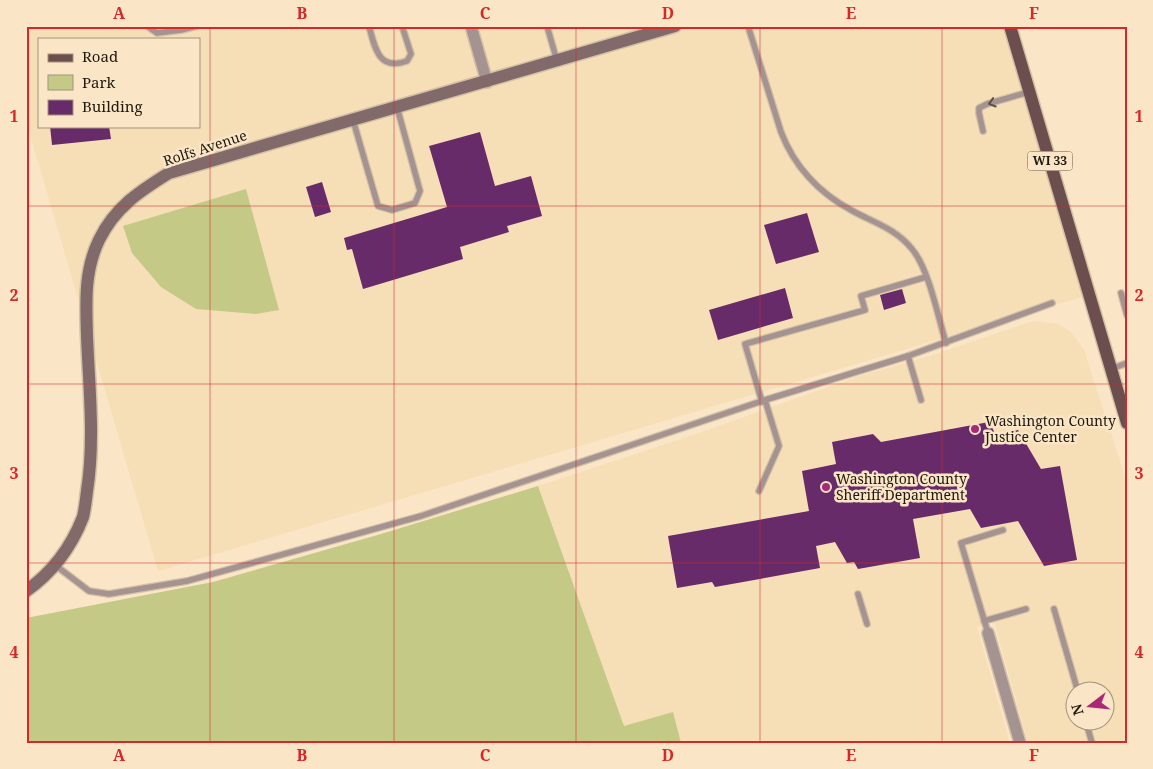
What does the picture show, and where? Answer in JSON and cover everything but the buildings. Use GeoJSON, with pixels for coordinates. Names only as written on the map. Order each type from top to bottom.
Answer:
{"type":"FeatureCollection","features":[{"type":"Feature","properties":{"kind":"main road","name":"WI 33"},"geometry":{"type":"LineString","coordinates":[[1010,26],[1127,423]]}},
{"type":"Feature","properties":{"kind":"street"},"geometry":{"type":"LineString","coordinates":[[471,26],[487,82]]}},
{"type":"Feature","properties":{"kind":"street","name":"Rolfs Avenue"},"geometry":{"type":"LineString","coordinates":[[26,591],[42,580],[65,554],[83,516],[91,466],[86,303],[88,270],[100,240],[117,213],[138,192],[170,173],[487,82],[667,27]]}},
{"type":"Feature","properties":{"kind":"street"},"geometry":{"type":"LineString","coordinates":[[988,633],[1020,743]]}},
{"type":"Feature","properties":{"kind":"lane"},"geometry":{"type":"LineString","coordinates":[[148,26],[157,33],[197,26]]}},
{"type":"Feature","properties":{"kind":"lane"},"geometry":{"type":"LineString","coordinates":[[369,26],[379,56],[386,63],[397,65],[407,61],[410,54],[402,26]]}},
{"type":"Feature","properties":{"kind":"lane"},"geometry":{"type":"LineString","coordinates":[[546,26],[557,61]]}},
{"type":"Feature","properties":{"kind":"lane"},"geometry":{"type":"LineString","coordinates":[[748,26],[781,132],[796,162],[807,176],[826,194],[852,210],[885,226],[912,249],[923,266],[946,342]]}},
{"type":"Feature","properties":{"kind":"lane"},"geometry":{"type":"LineString","coordinates":[[983,131],[978,113],[979,108],[1029,92]]}},
{"type":"Feature","properties":{"kind":"lane"},"geometry":{"type":"LineString","coordinates":[[353,120],[378,206],[392,210],[415,203],[420,191],[397,107]]}},
{"type":"Feature","properties":{"kind":"lane"},"geometry":{"type":"LineString","coordinates":[[759,491],[778,453],[779,446],[745,344],[865,310],[861,296],[926,277]]}},
{"type":"Feature","properties":{"kind":"lane"},"geometry":{"type":"LineString","coordinates":[[1121,293],[1127,315]]}},
{"type":"Feature","properties":{"kind":"lane"},"geometry":{"type":"LineString","coordinates":[[55,565],[89,592],[109,594],[187,581],[421,516],[764,401],[908,356],[1052,303]]}},
{"type":"Feature","properties":{"kind":"lane"},"geometry":{"type":"LineString","coordinates":[[908,356],[920,400]]}},
{"type":"Feature","properties":{"kind":"lane"},"geometry":{"type":"LineString","coordinates":[[1111,368],[1127,363]]}},
{"type":"Feature","properties":{"kind":"lane"},"geometry":{"type":"LineString","coordinates":[[988,633],[962,542],[1003,530]]}},
{"type":"Feature","properties":{"kind":"lane"},"geometry":{"type":"LineString","coordinates":[[858,594],[867,624]]}},
{"type":"Feature","properties":{"kind":"lane"},"geometry":{"type":"LineString","coordinates":[[984,621],[1026,609]]}},
{"type":"Feature","properties":{"kind":"lane"},"geometry":{"type":"LineString","coordinates":[[1054,609],[1075,682]]}},
{"type":"Feature","properties":{"kind":"shaded area"},"geometry":{"type":"Polygon","coordinates":[[[26,26],[1003,26],[1089,295],[158,571],[26,121],[26,26]]]}},
{"type":"Feature","properties":{"kind":"shaded area"},"geometry":{"type":"Polygon","coordinates":[[[1036,321],[1058,324],[1071,332],[1084,350],[1127,483],[1127,743],[1028,743],[994,622],[977,627],[1010,743],[681,743],[672,713],[624,726],[538,486],[699,433],[859,376],[933,355],[1036,321]]]}},
{"type":"Feature","properties":{"kind":"green space"},"geometry":{"type":"Polygon","coordinates":[[[246,189],[279,310],[256,314],[196,309],[161,287],[132,253],[123,226],[246,189]]]}},
{"type":"Feature","properties":{"kind":"green space"},"geometry":{"type":"Polygon","coordinates":[[[538,486],[624,726],[673,712],[681,743],[26,743],[26,618],[213,582],[381,534],[538,486]]]}},
{"type":"Feature","properties":{"kind":"place","name":"Washington County Justice Center"},"geometry":{"type":"Point","coordinates":[975,429]}},
{"type":"Feature","properties":{"kind":"place","name":"Washington County Sheriff Department"},"geometry":{"type":"Point","coordinates":[826,487]}}]}
